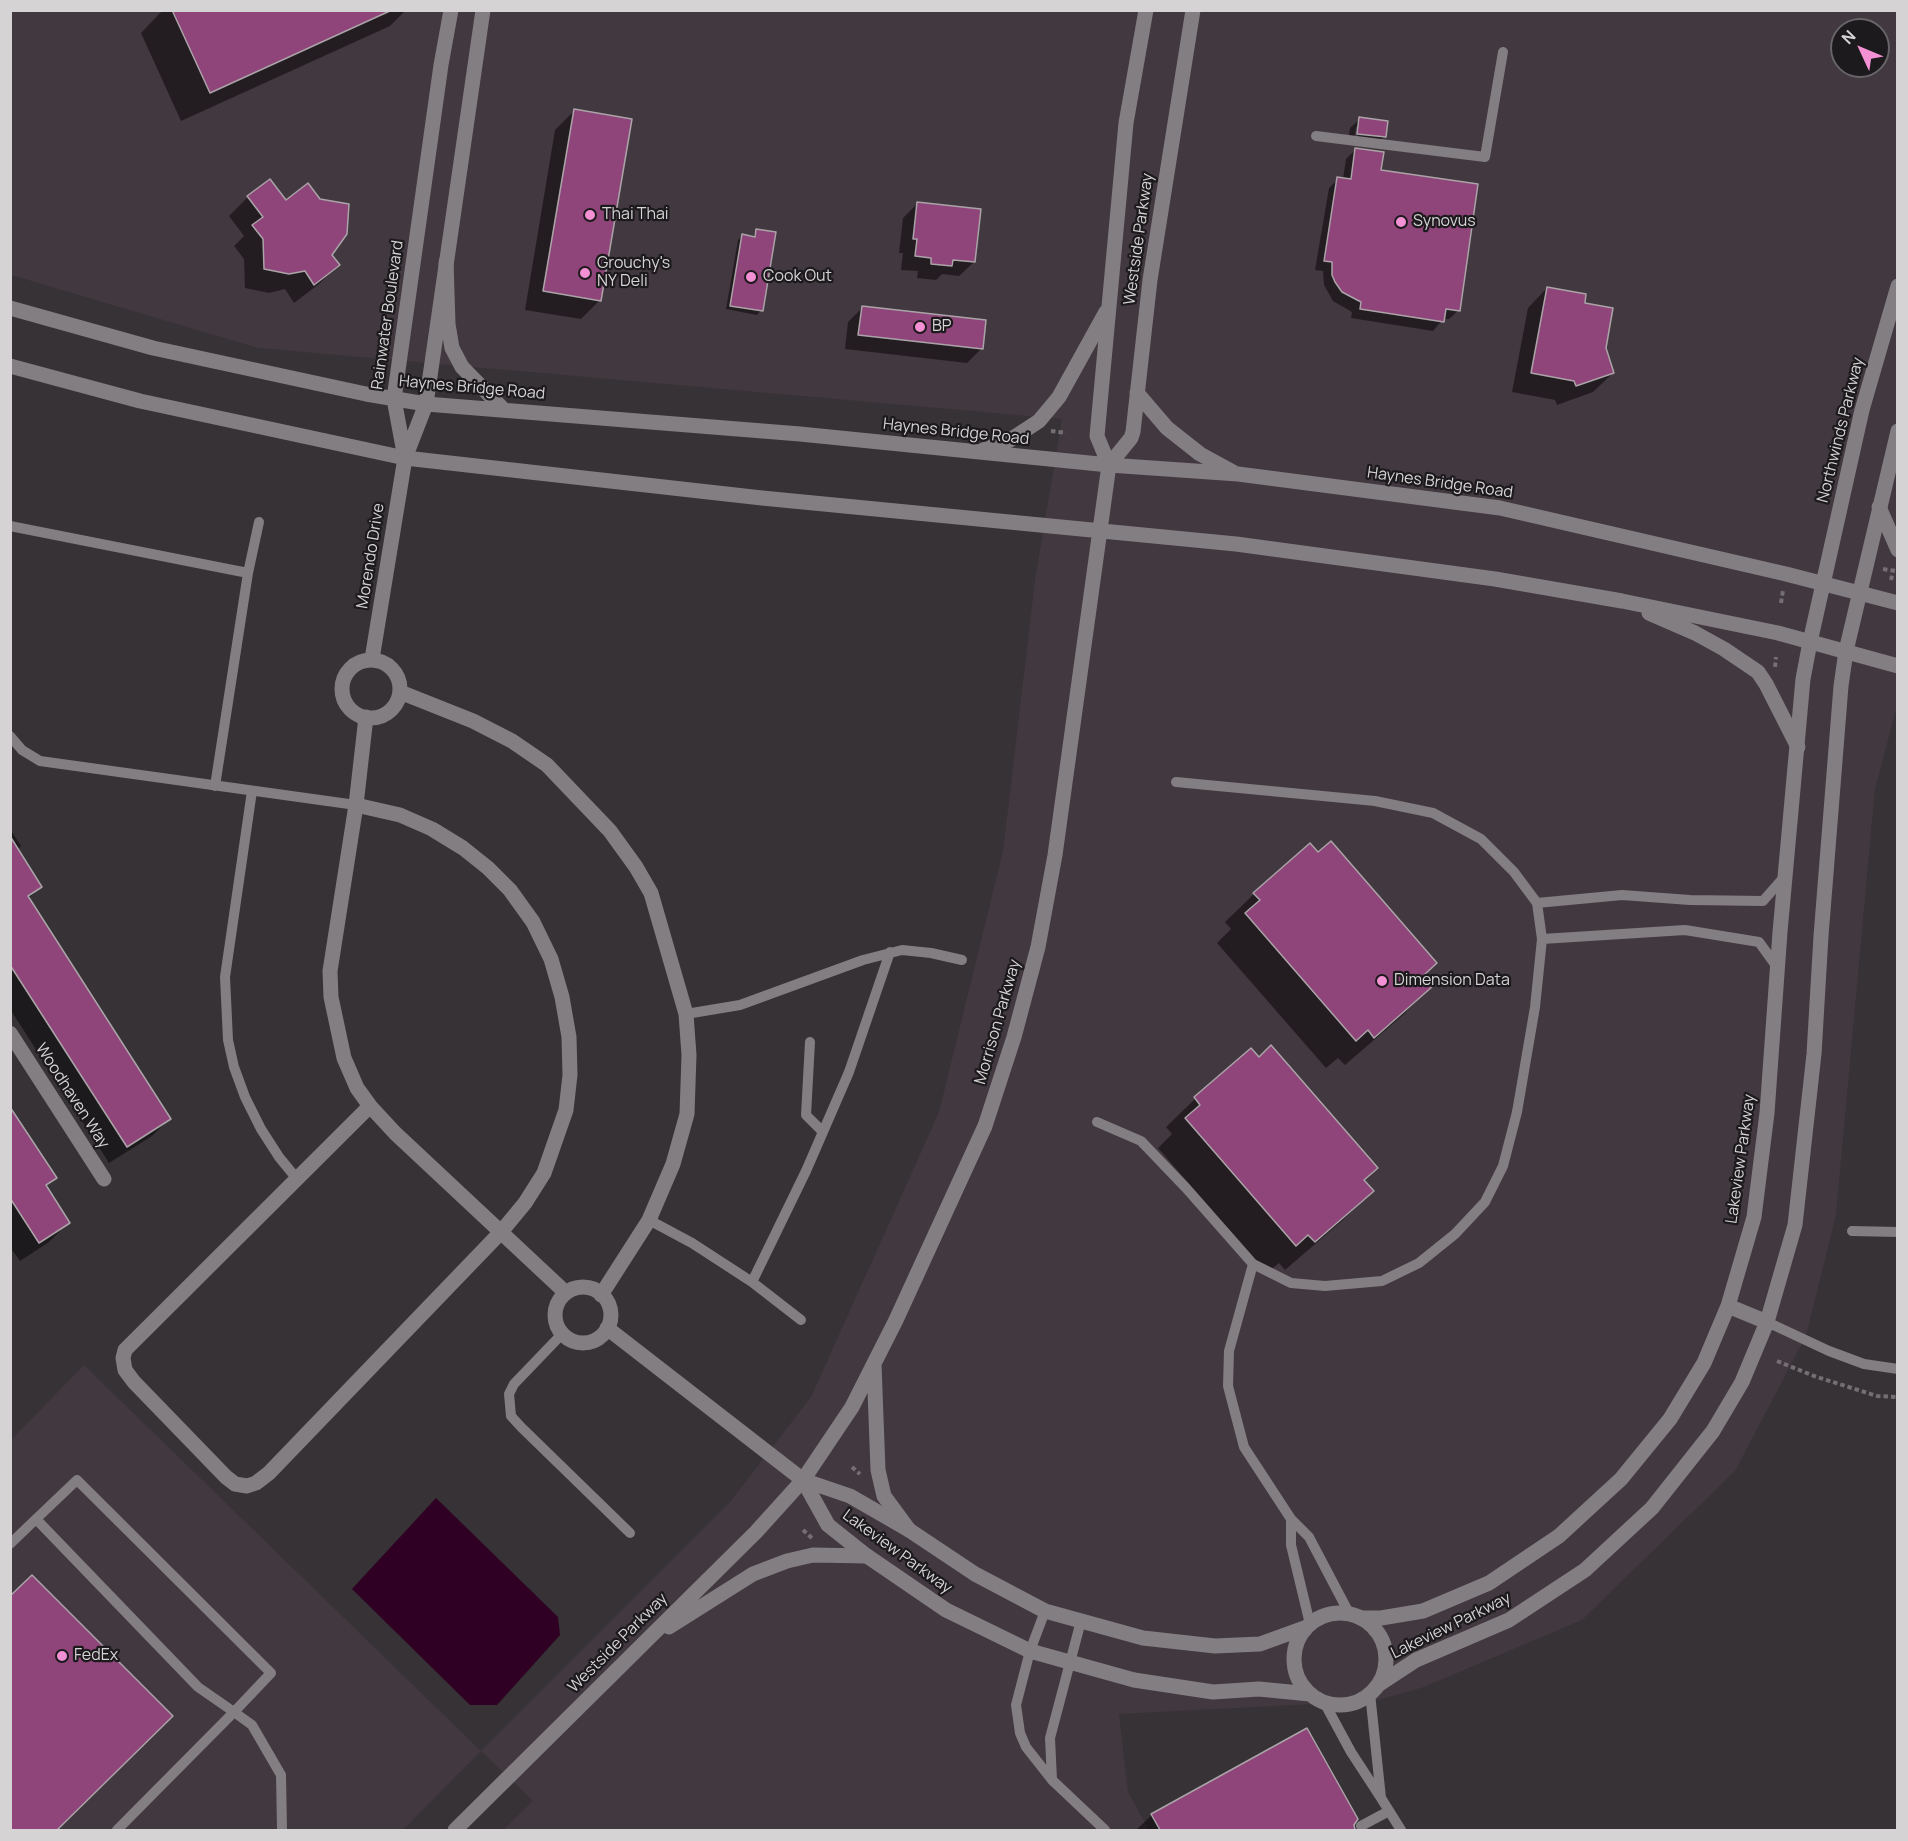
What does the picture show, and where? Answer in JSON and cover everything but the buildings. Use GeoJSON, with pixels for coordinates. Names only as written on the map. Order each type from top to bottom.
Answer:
{"type":"FeatureCollection","features":[{"type":"Feature","properties":{"kind":"street","name":"Rainwater Boulevard"},"geometry":{"type":"LineString","coordinates":[[405,458],[394,399],[441,65],[451,10]]}},
{"type":"Feature","properties":{"kind":"street"},"geometry":{"type":"LineString","coordinates":[[405,458],[426,404],[483,10]]}},
{"type":"Feature","properties":{"kind":"street","name":"Westside Parkway"},"geometry":{"type":"LineString","coordinates":[[1146,10],[1126,123],[1097,436],[1109,465],[1131,438],[1150,280],[1193,10]]}},
{"type":"Feature","properties":{"kind":"street"},"geometry":{"type":"LineString","coordinates":[[446,262],[448,324],[452,348],[462,367],[504,410]]}},
{"type":"Feature","properties":{"kind":"street","name":"Northwinds Parkway"},"geometry":{"type":"LineString","coordinates":[[1823,583],[1862,410],[1898,286]]}},
{"type":"Feature","properties":{"kind":"street"},"geometry":{"type":"LineString","coordinates":[[977,452],[1010,440],[1039,421],[1059,397],[1109,305]]}},
{"type":"Feature","properties":{"kind":"street","name":"Haynes Bridge Road"},"geometry":{"type":"LineString","coordinates":[[10,308],[153,348],[426,404],[800,434],[1109,465],[1238,474],[1500,508],[1823,583],[1898,603]]}},
{"type":"Feature","properties":{"kind":"street"},"geometry":{"type":"LineString","coordinates":[[10,366],[140,401],[405,458],[762,498],[1248,546],[1496,579],[1767,630],[1898,666]]}},
{"type":"Feature","properties":{"kind":"street"},"geometry":{"type":"LineString","coordinates":[[1137,393],[1175,435],[1200,454],[1238,474]]}},
{"type":"Feature","properties":{"kind":"street"},"geometry":{"type":"LineString","coordinates":[[1846,651],[1858,592],[1898,431]]}},
{"type":"Feature","properties":{"kind":"street","name":"Morendo Drive"},"geometry":{"type":"LineString","coordinates":[[372,659],[405,458]]}},
{"type":"Feature","properties":{"kind":"street"},"geometry":{"type":"LineString","coordinates":[[1099,532],[1109,465]]}},
{"type":"Feature","properties":{"kind":"street"},"geometry":{"type":"LineString","coordinates":[[1879,507],[1898,550]]}},
{"type":"Feature","properties":{"kind":"street","name":"Morrison Parkway"},"geometry":{"type":"LineString","coordinates":[[803,1480],[852,1407],[874,1362],[985,1126],[1014,1037],[1038,947],[1056,855],[1099,532]]}},
{"type":"Feature","properties":{"kind":"street","name":"Lakeview Parkway"},"geometry":{"type":"LineString","coordinates":[[1356,1616],[1381,1618],[1423,1611],[1489,1583],[1560,1536],[1621,1479],[1670,1419],[1704,1363],[1728,1306],[1754,1217],[1767,1113],[1777,967],[1803,679],[1823,583]]}},
{"type":"Feature","properties":{"kind":"street"},"geometry":{"type":"LineString","coordinates":[[1622,601],[1695,633],[1732,653],[1758,672],[1798,747]]}},
{"type":"Feature","properties":{"kind":"street","name":"Lakeview Parkway"},"geometry":{"type":"LineString","coordinates":[[1374,1689],[1416,1660],[1509,1620],[1585,1570],[1652,1508],[1713,1431],[1742,1382],[1767,1322],[1795,1225],[1814,1054],[1841,686],[1846,651]]}},
{"type":"Feature","properties":{"kind":"street"},"geometry":{"type":"LineString","coordinates":[[372,659],[390,666],[400,683],[400,692],[392,709],[375,717],[366,717],[357,714],[344,701],[343,682],[346,673],[353,665],[372,659]]}},
{"type":"Feature","properties":{"kind":"street"},"geometry":{"type":"LineString","coordinates":[[400,692],[473,721],[512,741],[547,765],[610,831],[636,867],[651,893],[686,1014],[689,1055],[687,1114],[673,1164],[649,1220],[601,1294]]}},
{"type":"Feature","properties":{"kind":"street"},"geometry":{"type":"LineString","coordinates":[[366,717],[356,805],[330,971],[331,997],[344,1058],[357,1088],[395,1133],[566,1293]]}},
{"type":"Feature","properties":{"kind":"street"},"geometry":{"type":"LineString","coordinates":[[356,805],[400,815],[463,848],[510,890],[533,922],[551,959],[562,997],[569,1037],[570,1075],[566,1110],[544,1173],[525,1203],[501,1232],[269,1473],[256,1483],[247,1486],[235,1484],[134,1382],[125,1370],[123,1358],[125,1350],[370,1106]]}},
{"type":"Feature","properties":{"kind":"street","name":"Woodhaven Way"},"geometry":{"type":"LineString","coordinates":[[10,1033],[104,1179]]}},
{"type":"Feature","properties":{"kind":"street"},"geometry":{"type":"LineString","coordinates":[[584,1287],[601,1294],[607,1302],[610,1311],[607,1328],[594,1341],[577,1343],[562,1334],[557,1326],[556,1308],[559,1300],[566,1293],[584,1287]]}},
{"type":"Feature","properties":{"kind":"street"},"geometry":{"type":"LineString","coordinates":[[1728,1306],[1767,1322]]}},
{"type":"Feature","properties":{"kind":"street"},"geometry":{"type":"LineString","coordinates":[[607,1328],[803,1480]]}},
{"type":"Feature","properties":{"kind":"street"},"geometry":{"type":"LineString","coordinates":[[874,1362],[878,1470],[884,1496],[909,1530]]}},
{"type":"Feature","properties":{"kind":"street","name":"Westside Parkway"},"geometry":{"type":"LineString","coordinates":[[455,1830],[756,1532],[803,1480]]}},
{"type":"Feature","properties":{"kind":"street","name":"Lakeview Parkway"},"geometry":{"type":"LineString","coordinates":[[803,1480],[850,1496],[909,1530],[975,1574],[1045,1611],[1143,1638],[1215,1646],[1260,1644],[1309,1626]]}},
{"type":"Feature","properties":{"kind":"street","name":"Lakeview Parkway"},"geometry":{"type":"LineString","coordinates":[[803,1480],[828,1525],[867,1556],[946,1610],[1030,1651],[1134,1680],[1213,1692],[1259,1689],[1317,1698]]}},
{"type":"Feature","properties":{"kind":"street"},"geometry":{"type":"LineString","coordinates":[[643,1643],[753,1574],[787,1561],[813,1555],[867,1556]]}},
{"type":"Feature","properties":{"kind":"street"},"geometry":{"type":"LineString","coordinates":[[1334,1613],[1356,1616],[1375,1628],[1383,1640],[1386,1655],[1385,1671],[1374,1689],[1354,1703],[1339,1705],[1317,1698],[1301,1682],[1295,1668],[1294,1653],[1299,1639],[1319,1618],[1334,1613]]}},
{"type":"Feature","properties":{"kind":"lane"},"geometry":{"type":"LineString","coordinates":[[1316,136],[1485,157],[1503,52]]}},
{"type":"Feature","properties":{"kind":"lane"},"geometry":{"type":"LineString","coordinates":[[214,786],[248,573],[259,522]]}},
{"type":"Feature","properties":{"kind":"lane"},"geometry":{"type":"LineString","coordinates":[[10,526],[248,573]]}},
{"type":"Feature","properties":{"kind":"lane"},"geometry":{"type":"LineString","coordinates":[[10,736],[22,750],[40,761],[356,805]]}},
{"type":"Feature","properties":{"kind":"lane"},"geometry":{"type":"LineString","coordinates":[[1097,1122],[1141,1141],[1253,1264],[1291,1283],[1325,1286],[1383,1281],[1419,1263],[1455,1234],[1485,1202],[1503,1166],[1517,1112],[1535,1007],[1542,939],[1537,903],[1514,872],[1481,839],[1433,813],[1375,801],[1176,782]]}},
{"type":"Feature","properties":{"kind":"lane"},"geometry":{"type":"LineString","coordinates":[[252,791],[225,977],[228,1040],[234,1066],[245,1096],[267,1138],[297,1179]]}},
{"type":"Feature","properties":{"kind":"lane"},"geometry":{"type":"LineString","coordinates":[[1537,903],[1622,895],[1690,900],[1763,901],[1785,875]]}},
{"type":"Feature","properties":{"kind":"lane"},"geometry":{"type":"LineString","coordinates":[[1542,939],[1685,930],[1759,942],[1777,967]]}},
{"type":"Feature","properties":{"kind":"lane"},"geometry":{"type":"LineString","coordinates":[[686,1014],[740,1005],[890,952],[902,950],[931,952],[962,960]]}},
{"type":"Feature","properties":{"kind":"lane"},"geometry":{"type":"LineString","coordinates":[[752,1282],[849,1072],[890,952]]}},
{"type":"Feature","properties":{"kind":"lane"},"geometry":{"type":"LineString","coordinates":[[810,1042],[806,1115],[823,1132]]}},
{"type":"Feature","properties":{"kind":"lane"},"geometry":{"type":"LineString","coordinates":[[649,1220],[692,1243],[752,1282],[801,1320]]}},
{"type":"Feature","properties":{"kind":"lane"},"geometry":{"type":"LineString","coordinates":[[1852,1231],[1898,1232]]}},
{"type":"Feature","properties":{"kind":"lane"},"geometry":{"type":"LineString","coordinates":[[1253,1264],[1229,1351],[1228,1386],[1244,1447],[1291,1519],[1309,1538],[1356,1616]]}},
{"type":"Feature","properties":{"kind":"lane"},"geometry":{"type":"LineString","coordinates":[[1767,1322],[1864,1364],[1898,1369]]}},
{"type":"Feature","properties":{"kind":"lane"},"geometry":{"type":"LineString","coordinates":[[562,1334],[514,1384],[509,1394],[511,1416],[630,1533]]}},
{"type":"Feature","properties":{"kind":"lane"},"geometry":{"type":"LineString","coordinates":[[10,1544],[77,1480],[271,1673],[117,1830]]}},
{"type":"Feature","properties":{"kind":"lane"},"geometry":{"type":"LineString","coordinates":[[36,1519],[198,1687],[252,1725],[281,1775],[282,1830]]}},
{"type":"Feature","properties":{"kind":"lane"},"geometry":{"type":"LineString","coordinates":[[1291,1519],[1291,1545],[1309,1626]]}},
{"type":"Feature","properties":{"kind":"lane"},"geometry":{"type":"LineString","coordinates":[[1045,1611],[1030,1651],[1016,1705],[1020,1732],[1026,1747],[1052,1780],[1105,1830]]}},
{"type":"Feature","properties":{"kind":"lane"},"geometry":{"type":"LineString","coordinates":[[1052,1780],[1050,1738],[1082,1621]]}},
{"type":"Feature","properties":{"kind":"lane"},"geometry":{"type":"LineString","coordinates":[[1374,1689],[1381,1798]]}},
{"type":"Feature","properties":{"kind":"lane"},"geometry":{"type":"LineString","coordinates":[[1317,1698],[1401,1830]]}},
{"type":"Feature","properties":{"kind":"lane"},"geometry":{"type":"LineString","coordinates":[[1361,1826],[1389,1811]]}},
{"type":"Feature","properties":{"kind":"path"},"geometry":{"type":"LineString","coordinates":[[1053,432],[1066,433]]}},
{"type":"Feature","properties":{"kind":"path"},"geometry":{"type":"LineString","coordinates":[[1883,569],[1894,571],[1891,580]]}},
{"type":"Feature","properties":{"kind":"path"},"geometry":{"type":"LineString","coordinates":[[1781,603],[1783,590]]}},
{"type":"Feature","properties":{"kind":"path"},"geometry":{"type":"LineString","coordinates":[[1777,1361],[1814,1376],[1877,1396],[1898,1397]]}},
{"type":"Feature","properties":{"kind":"path"},"geometry":{"type":"LineString","coordinates":[[852,1467],[864,1477]]}},
{"type":"Feature","properties":{"kind":"path"},"geometry":{"type":"LineString","coordinates":[[803,1530],[816,1541]]}},
{"type":"Feature","properties":{"kind":"shaded area"},"geometry":{"type":"Polygon","coordinates":[[[11,11],[1897,11],[1897,706],[1875,789],[1836,1215],[1806,1336],[1735,1471],[1582,1620],[1424,1687],[1375,1701],[1119,1714],[1128,1792],[1149,1830],[503,1830],[533,1801],[481,1751],[730,1502],[811,1397],[939,1112],[1003,851],[1035,580],[1062,419],[258,348],[11,275],[11,11]]]}},
{"type":"Feature","properties":{"kind":"shaded area"},"geometry":{"type":"Polygon","coordinates":[[[84,1365],[481,1751],[403,1830],[11,1830],[11,1440],[84,1365]]]}},
{"type":"Feature","properties":{"kind":"shaded area"},"geometry":{"type":"Polygon","coordinates":[[[436,1498],[558,1617],[560,1635],[497,1705],[470,1705],[352,1589],[436,1498]]]}},
{"type":"Feature","properties":{"kind":"place","name":"Thai Thai"},"geometry":{"type":"Point","coordinates":[590,215]}},
{"type":"Feature","properties":{"kind":"place","name":"Synovus"},"geometry":{"type":"Point","coordinates":[1401,222]}},
{"type":"Feature","properties":{"kind":"place","name":"Grouchy's NY Deli"},"geometry":{"type":"Point","coordinates":[585,273]}},
{"type":"Feature","properties":{"kind":"place","name":"Cook Out"},"geometry":{"type":"Point","coordinates":[751,277]}},
{"type":"Feature","properties":{"kind":"place","name":"BP"},"geometry":{"type":"Point","coordinates":[920,327]}},
{"type":"Feature","properties":{"kind":"place","name":"Dimension Data"},"geometry":{"type":"Point","coordinates":[1382,981]}},
{"type":"Feature","properties":{"kind":"place","name":"FedEx"},"geometry":{"type":"Point","coordinates":[62,1656]}}]}
